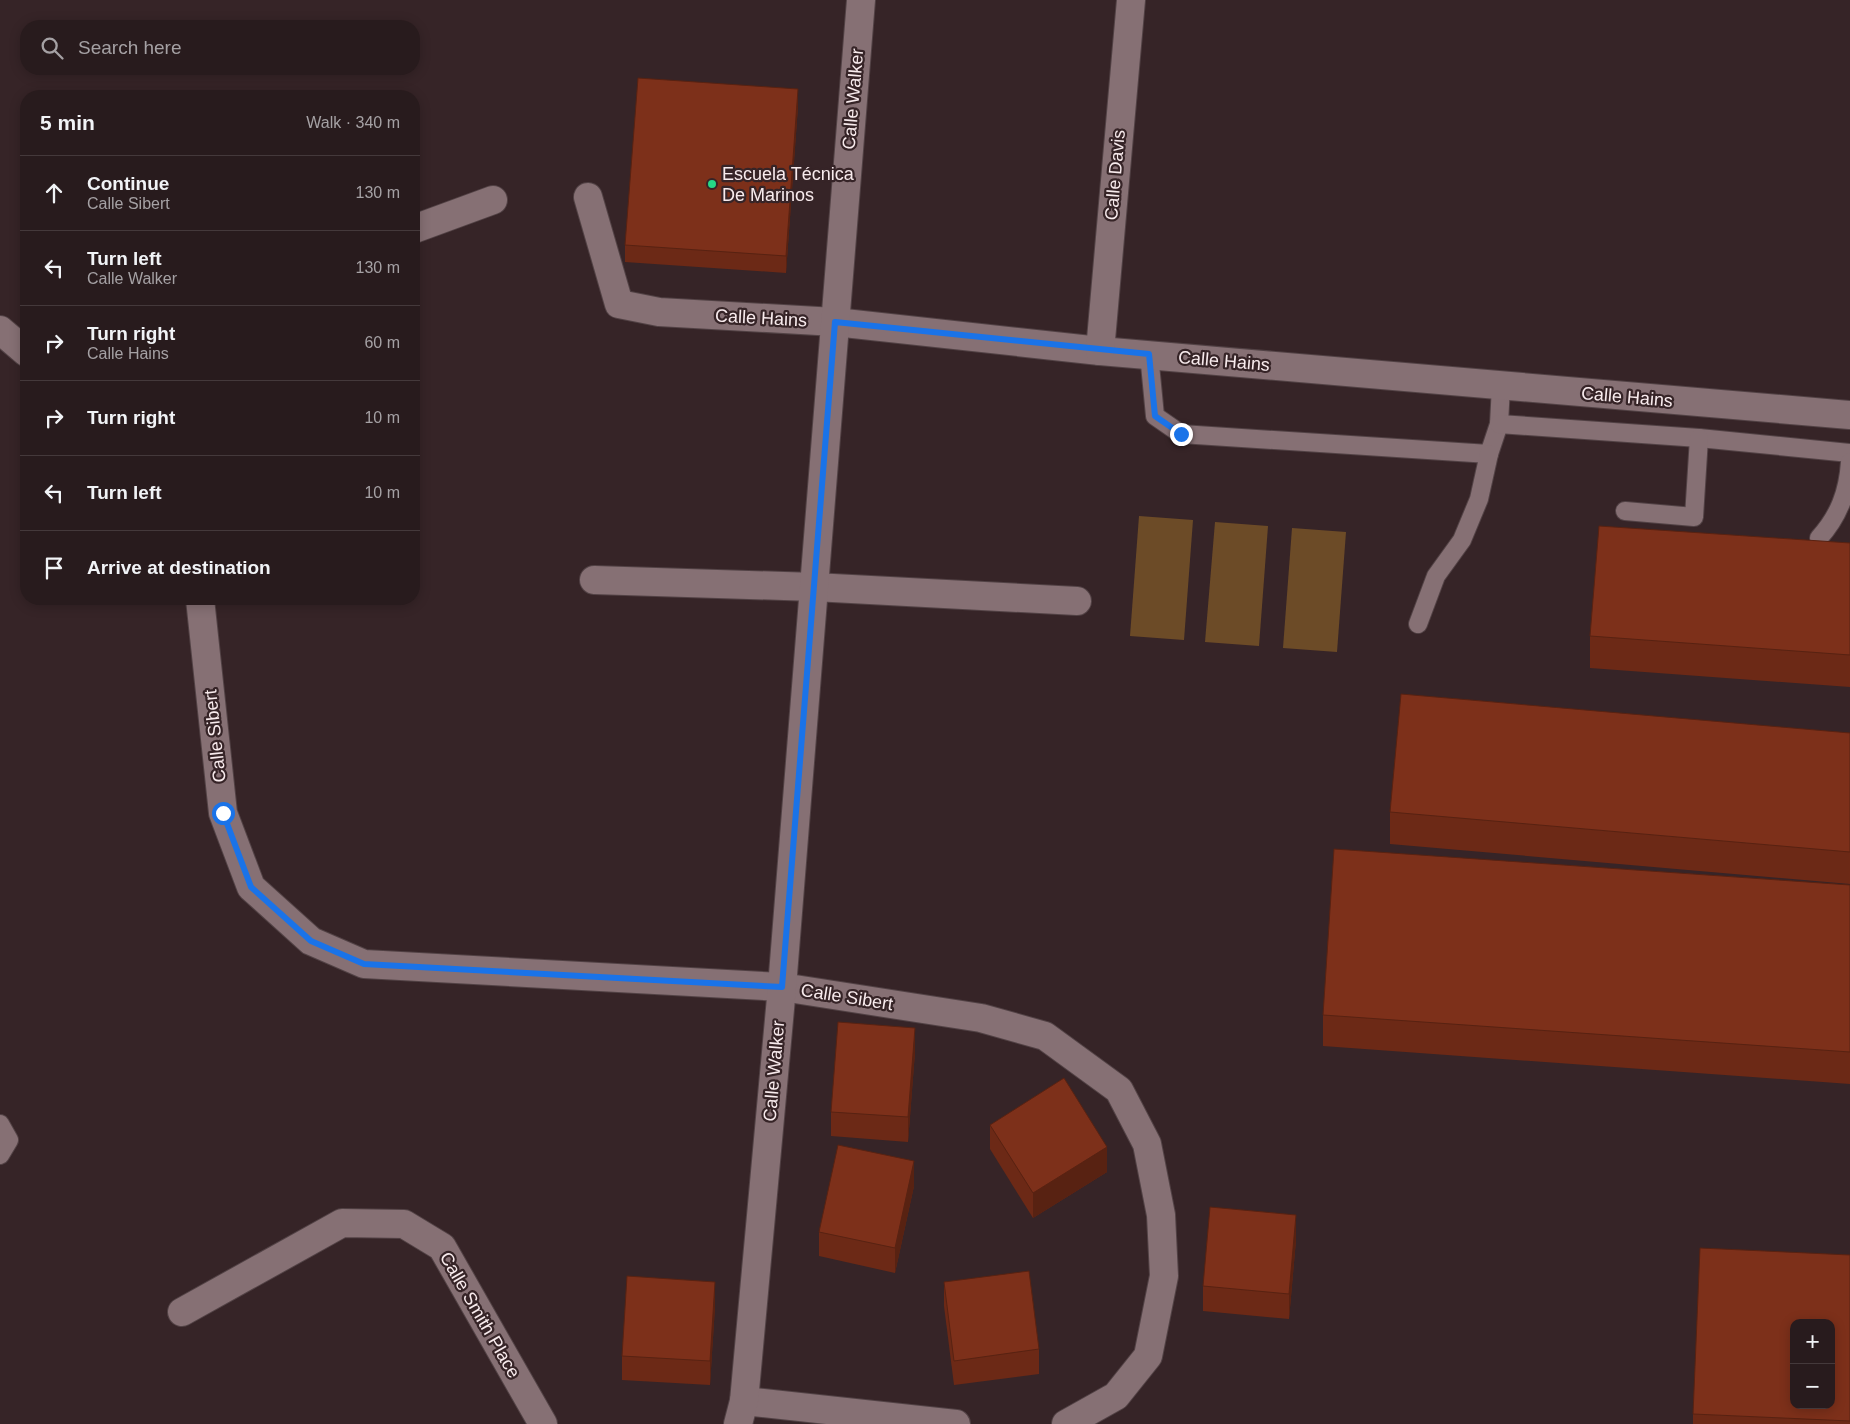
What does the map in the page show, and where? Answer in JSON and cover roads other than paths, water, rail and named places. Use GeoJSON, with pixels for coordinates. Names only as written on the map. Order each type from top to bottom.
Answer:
{"type":"FeatureCollection","features":[{"type":"Feature","properties":{"kind":"street","name":"Calle Walker"},"geometry":{"type":"LineString","coordinates":[[741,1413],[782,987],[861,0]]}},
{"type":"Feature","properties":{"kind":"street","name":"Calle Davis"},"geometry":{"type":"LineString","coordinates":[[1100,350],[1131,0]]}},
{"type":"Feature","properties":{"kind":"street","name":"Calle Hains"},"geometry":{"type":"LineString","coordinates":[[588,197],[619,304],[659,312],[835,322],[1100,350],[1850,415]]}},
{"type":"Feature","properties":{"kind":"street"},"geometry":{"type":"LineString","coordinates":[[420,226],[493,200]]}},
{"type":"Feature","properties":{"kind":"street"},"geometry":{"type":"LineString","coordinates":[[0,330],[20,347]]}},
{"type":"Feature","properties":{"kind":"street"},"geometry":{"type":"LineString","coordinates":[[594,580],[814,587],[1077,601]]}},
{"type":"Feature","properties":{"kind":"street","name":"Calle Sibert"},"geometry":{"type":"LineString","coordinates":[[201,605],[223,813],[251,887],[311,941],[364,964],[782,987],[981,1018],[1045,1036],[1119,1090],[1147,1144],[1160,1216],[1164,1276],[1148,1356],[1116,1396],[1066,1424]]}},
{"type":"Feature","properties":{"kind":"street","name":"Calle Smith Place"},"geometry":{"type":"LineString","coordinates":[[182,1312],[342,1223],[404,1224],[442,1247],[542,1424]]}},
{"type":"Feature","properties":{"kind":"street"},"geometry":{"type":"LineString","coordinates":[[741,1413],[956,1424]]}},
{"type":"Feature","properties":{"kind":"lane"},"geometry":{"type":"LineString","coordinates":[[1149,354],[1155,416],[1181,434],[1489,454]]}},
{"type":"Feature","properties":{"kind":"lane"},"geometry":{"type":"LineString","coordinates":[[1418,624],[1436,576],[1462,540],[1479,499],[1489,454],[1499,424],[1501,386]]}},
{"type":"Feature","properties":{"kind":"lane"},"geometry":{"type":"LineString","coordinates":[[1499,424],[1699,438],[1850,453]]}},
{"type":"Feature","properties":{"kind":"lane"},"geometry":{"type":"LineString","coordinates":[[1626,511],[1694,517],[1699,438]]}},
{"type":"Feature","properties":{"kind":"lane"},"geometry":{"type":"LineString","coordinates":[[1819,538],[1830,526],[1841,508],[1848,482],[1850,462]]}},
{"type":"Feature","properties":{"kind":"lane"},"geometry":{"type":"LineString","coordinates":[[0,1124],[9,1140],[0,1155]]}},
{"type":"Feature","properties":{"kind":"place","name":"Escuela Técnica De Marinos"},"geometry":{"type":"Point","coordinates":[712,184]}}]}
